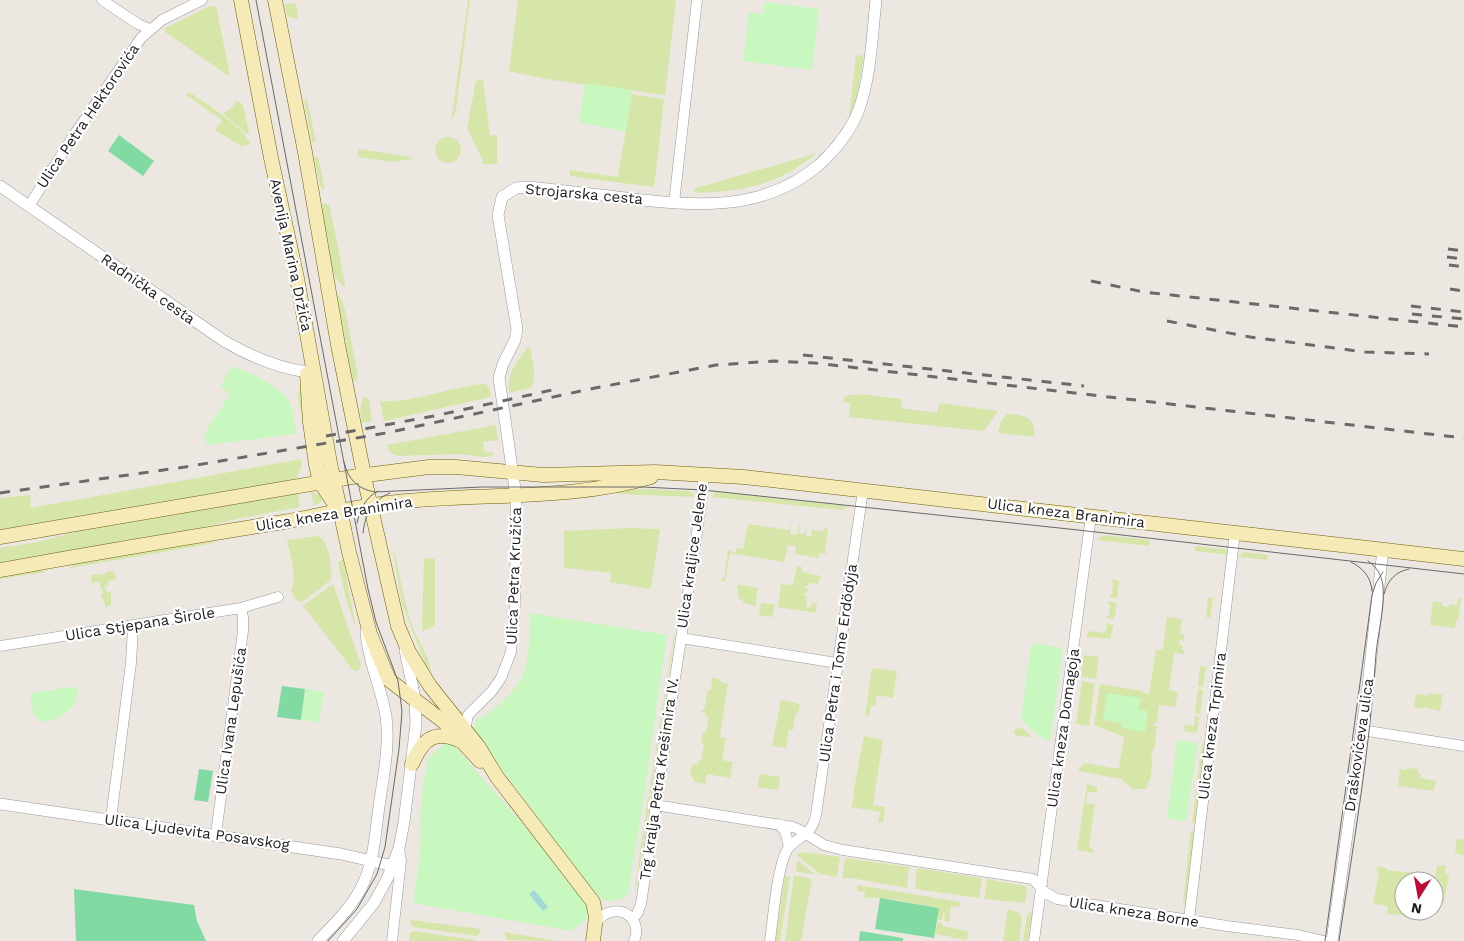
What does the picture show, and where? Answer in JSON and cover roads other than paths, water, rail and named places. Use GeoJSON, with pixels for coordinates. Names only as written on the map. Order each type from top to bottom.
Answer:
{"type":"FeatureCollection","features":[{"type":"Feature","properties":{"kind":"main road","name":"Avenija Marina Držića"},"geometry":{"type":"LineString","coordinates":[[241,0],[308,337],[327,481],[340,511]]}},
{"type":"Feature","properties":{"kind":"main road","name":"Avenija Marina Držića"},"geometry":{"type":"LineString","coordinates":[[275,0],[338,345],[370,505]]}},
{"type":"Feature","properties":{"kind":"main road"},"geometry":{"type":"LineString","coordinates":[[308,337],[307,372],[310,422],[316,465],[327,481]]}},
{"type":"Feature","properties":{"kind":"main road","name":"Ulica kneza Branimira"},"geometry":{"type":"LineString","coordinates":[[0,537],[393,470],[456,467],[561,476],[668,472],[704,474],[863,490],[1464,559]]}},
{"type":"Feature","properties":{"kind":"main road","name":"Ulica kneza Branimira"},"geometry":{"type":"LineString","coordinates":[[0,570],[370,505],[412,500],[516,496],[582,491],[621,485],[668,472]]}},
{"type":"Feature","properties":{"kind":"main road"},"geometry":{"type":"LineString","coordinates":[[370,505],[392,605],[401,634],[424,677],[463,736]]}},
{"type":"Feature","properties":{"kind":"main road"},"geometry":{"type":"LineString","coordinates":[[340,511],[364,618],[386,675],[394,685],[463,736],[486,758],[497,777],[593,902],[596,912],[595,935]]}},
{"type":"Feature","properties":{"kind":"main road"},"geometry":{"type":"LineString","coordinates":[[412,764],[419,748],[435,736],[463,736]]}},
{"type":"Feature","properties":{"kind":"street"},"geometry":{"type":"LineString","coordinates":[[102,0],[138,24],[150,29]]}},
{"type":"Feature","properties":{"kind":"street","name":"Ulica Petra Hektorovića"},"geometry":{"type":"LineString","coordinates":[[29,206],[101,94],[136,45],[150,29],[162,20],[202,0]]}},
{"type":"Feature","properties":{"kind":"street"},"geometry":{"type":"LineString","coordinates":[[674,203],[697,0]]}},
{"type":"Feature","properties":{"kind":"street","name":"Strojarska cesta"},"geometry":{"type":"LineString","coordinates":[[516,496],[514,473],[499,385],[500,371],[515,340],[517,329],[498,215],[502,197],[516,188],[527,187],[674,203],[721,203],[762,196],[793,184],[828,156],[854,121],[861,103],[867,75],[876,0]]}},
{"type":"Feature","properties":{"kind":"street","name":"Radnička cesta"},"geometry":{"type":"LineString","coordinates":[[0,186],[177,310],[238,349],[274,364],[307,372]]}},
{"type":"Feature","properties":{"kind":"street","name":"Ulica kraljice Jelene"},"geometry":{"type":"LineString","coordinates":[[681,638],[702,506],[704,474]]}},
{"type":"Feature","properties":{"kind":"street","name":"Ulica Petra i Tome Erdödyja"},"geometry":{"type":"LineString","coordinates":[[807,834],[815,823],[863,490]]}},
{"type":"Feature","properties":{"kind":"street","name":"Ulica Petra Kružića"},"geometry":{"type":"LineString","coordinates":[[463,736],[468,715],[492,691],[501,678],[512,652],[515,604],[516,496]]}},
{"type":"Feature","properties":{"kind":"street","name":"Ulica kneza Domagoja"},"geometry":{"type":"LineString","coordinates":[[1034,941],[1091,516]]}},
{"type":"Feature","properties":{"kind":"street","name":"Ulica kneza Trpimira"},"geometry":{"type":"LineString","coordinates":[[1190,920],[1235,532]]}},
{"type":"Feature","properties":{"kind":"street","name":"Draškovićeva ulica"},"geometry":{"type":"LineString","coordinates":[[1332,941],[1383,550]]}},
{"type":"Feature","properties":{"kind":"street","name":"Ulica Stjepana Širole"},"geometry":{"type":"LineString","coordinates":[[0,646],[241,608],[278,597]]}},
{"type":"Feature","properties":{"kind":"street","name":"Ulica Ivana Lepušića"},"geometry":{"type":"LineString","coordinates":[[216,834],[243,631],[241,608]]}},
{"type":"Feature","properties":{"kind":"street"},"geometry":{"type":"LineString","coordinates":[[318,941],[355,900],[362,887],[371,860],[386,756],[387,732],[382,699],[369,658],[364,618]]}},
{"type":"Feature","properties":{"kind":"street"},"geometry":{"type":"LineString","coordinates":[[111,819],[133,649],[133,626]]}},
{"type":"Feature","properties":{"kind":"street"},"geometry":{"type":"LineString","coordinates":[[343,941],[374,903],[393,866],[404,822],[416,724],[414,699],[401,634]]}},
{"type":"Feature","properties":{"kind":"street"},"geometry":{"type":"LineString","coordinates":[[681,638],[837,663]]}},
{"type":"Feature","properties":{"kind":"street","name":"Trg kralja Petra Krešimira IV."},"geometry":{"type":"LineString","coordinates":[[633,918],[641,904],[681,638]]}},
{"type":"Feature","properties":{"kind":"street"},"geometry":{"type":"LineString","coordinates":[[1361,730],[1464,746]]}},
{"type":"Feature","properties":{"kind":"street","name":"Ulica Ljudevita Posavskog"},"geometry":{"type":"LineString","coordinates":[[0,804],[216,834],[341,854],[393,866]]}},
{"type":"Feature","properties":{"kind":"street","name":"Ulica kneza Borne"},"geometry":{"type":"LineString","coordinates":[[655,805],[797,828],[830,847],[1031,879],[1036,881],[1041,888],[1057,900],[1278,934],[1298,935],[1324,941]]}},
{"type":"Feature","properties":{"kind":"street"},"geometry":{"type":"LineString","coordinates":[[778,824],[785,830],[789,848]]}},
{"type":"Feature","properties":{"kind":"street"},"geometry":{"type":"LineString","coordinates":[[770,941],[782,861],[789,848],[807,834]]}},
{"type":"Feature","properties":{"kind":"street"},"geometry":{"type":"LineString","coordinates":[[392,941],[401,861],[399,848]]}},
{"type":"Feature","properties":{"kind":"street"},"geometry":{"type":"LineString","coordinates":[[593,902],[606,908],[629,914],[637,928],[634,941]]}},
{"type":"Feature","properties":{"kind":"street"},"geometry":{"type":"LineString","coordinates":[[595,935],[604,914],[620,911]]}},
{"type":"Feature","properties":{"kind":"water"},"geometry":{"type":"Polygon","coordinates":[[[534,890],[548,907],[543,911],[529,894],[534,890]]]}},
{"type":"Feature","properties":{"kind":"tram line"},"geometry":{"type":"LineString","coordinates":[[256,0],[368,589],[376,622],[398,681],[402,711],[399,749],[385,847],[377,874],[357,909],[328,941]]}},
{"type":"Feature","properties":{"kind":"tram line"},"geometry":{"type":"LineString","coordinates":[[344,462],[348,473],[358,486],[375,492],[482,487],[643,487],[703,490],[1464,574]]}},
{"type":"Feature","properties":{"kind":"tram line"},"geometry":{"type":"LineString","coordinates":[[357,523],[364,504],[378,491]]}},
{"type":"Feature","properties":{"kind":"tram line"},"geometry":{"type":"LineString","coordinates":[[363,533],[368,514],[374,504],[390,493]]}},
{"type":"Feature","properties":{"kind":"tram line"},"geometry":{"type":"LineString","coordinates":[[1339,941],[1365,762],[1383,603],[1381,579],[1376,569],[1368,561]]}},
{"type":"Feature","properties":{"kind":"tram line"},"geometry":{"type":"LineString","coordinates":[[1351,562],[1366,574],[1372,591]]}},
{"type":"Feature","properties":{"kind":"tram line"},"geometry":{"type":"LineString","coordinates":[[1384,594],[1393,577],[1409,569]]}},
{"type":"Feature","properties":{"kind":"tram line"},"geometry":{"type":"LineString","coordinates":[[1325,941],[1372,595],[1376,583],[1383,572]]}},
{"type":"Feature","properties":{"kind":"railway"},"geometry":{"type":"LineString","coordinates":[[1448,249],[1464,251]]}},
{"type":"Feature","properties":{"kind":"railway"},"geometry":{"type":"LineString","coordinates":[[1447,257],[1464,259]]}},
{"type":"Feature","properties":{"kind":"railway"},"geometry":{"type":"LineString","coordinates":[[1449,265],[1464,267]]}},
{"type":"Feature","properties":{"kind":"railway"},"geometry":{"type":"LineString","coordinates":[[1091,281],[1144,292],[1464,327]]}},
{"type":"Feature","properties":{"kind":"railway"},"geometry":{"type":"LineString","coordinates":[[1450,289],[1464,291]]}},
{"type":"Feature","properties":{"kind":"railway"},"geometry":{"type":"LineString","coordinates":[[1411,306],[1464,312]]}},
{"type":"Feature","properties":{"kind":"railway"},"geometry":{"type":"LineString","coordinates":[[1412,314],[1464,319]]}},
{"type":"Feature","properties":{"kind":"railway"},"geometry":{"type":"LineString","coordinates":[[1167,321],[1250,337],[1365,352],[1429,354]]}},
{"type":"Feature","properties":{"kind":"railway"},"geometry":{"type":"LineString","coordinates":[[803,355],[1084,386]]}},
{"type":"Feature","properties":{"kind":"railway"},"geometry":{"type":"LineString","coordinates":[[0,493],[185,467],[386,433],[595,388],[716,365],[774,361],[815,363],[1464,438]]}},
{"type":"Feature","properties":{"kind":"railway"},"geometry":{"type":"LineString","coordinates":[[326,436],[439,415],[561,388]]}}]}
